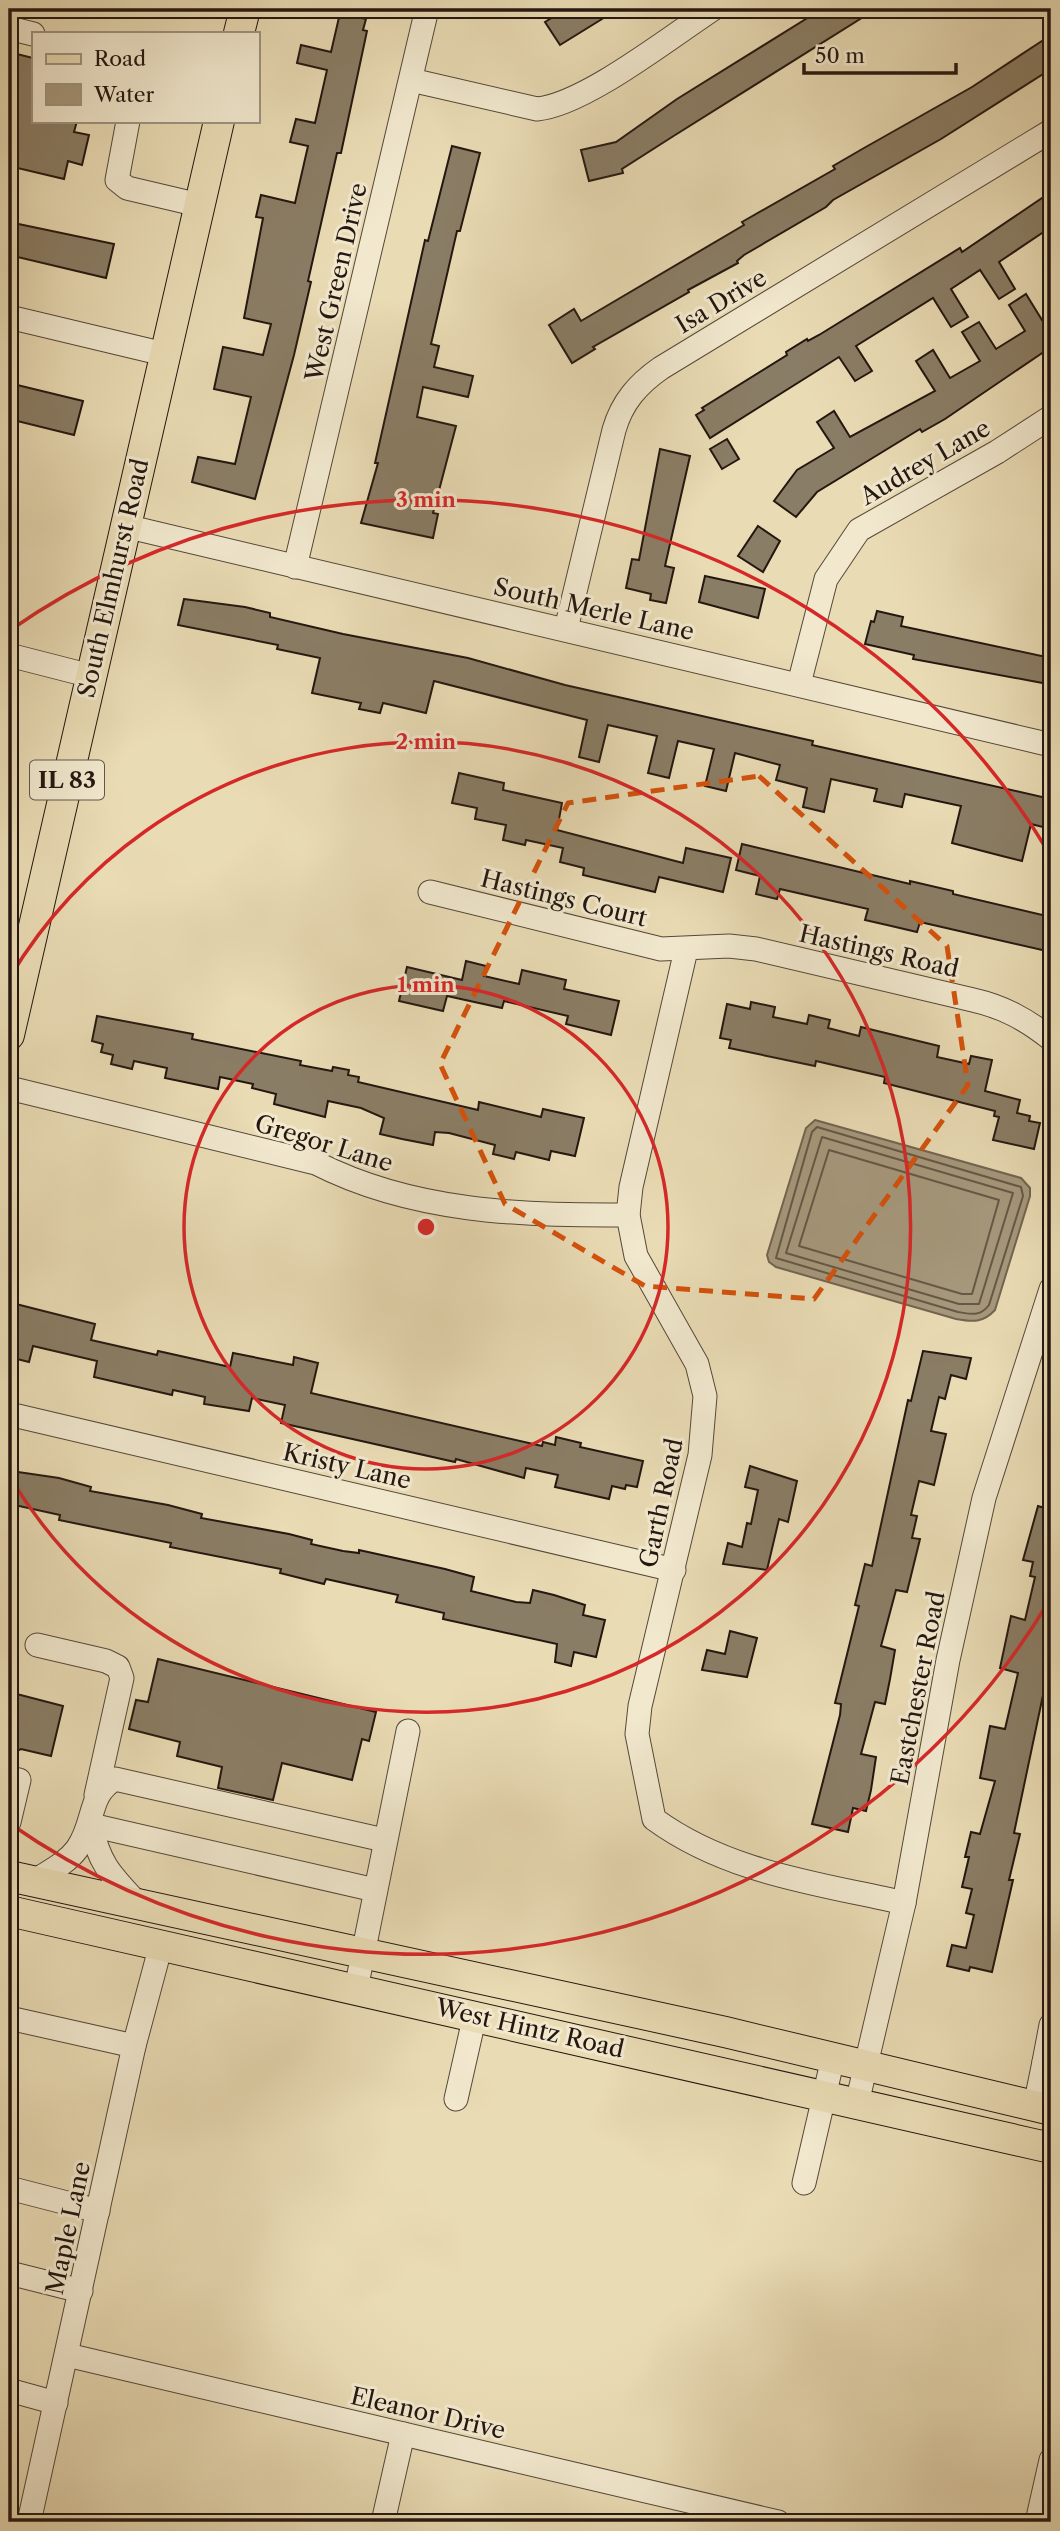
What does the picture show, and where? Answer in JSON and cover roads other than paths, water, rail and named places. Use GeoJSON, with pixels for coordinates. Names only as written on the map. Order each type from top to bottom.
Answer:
{"type":"FeatureCollection","features":[{"type":"Feature","properties":{"kind":"main road"},"geometry":{"type":"LineString","coordinates":[[239,32],[245,9]]}},
{"type":"Feature","properties":{"kind":"main road","name":"South Elmhurst Road"},"geometry":{"type":"LineString","coordinates":[[10,1024],[219,122]]}},
{"type":"Feature","properties":{"kind":"main road","name":"West Hintz Road"},"geometry":{"type":"LineString","coordinates":[[21,1879],[865,2065],[1043,2108]]}},
{"type":"Feature","properties":{"kind":"main road","name":"West Hintz Road"},"geometry":{"type":"LineString","coordinates":[[9,1911],[1051,2148]]}},
{"type":"Feature","properties":{"kind":"street","name":"West Green Drive"},"geometry":{"type":"LineString","coordinates":[[295,567],[427,9]]}},
{"type":"Feature","properties":{"kind":"street"},"geometry":{"type":"LineString","coordinates":[[411,80],[537,109],[551,108],[578,97],[713,9]]}},
{"type":"Feature","properties":{"kind":"street"},"geometry":{"type":"LineString","coordinates":[[9,28],[32,34]]}},
{"type":"Feature","properties":{"kind":"street"},"geometry":{"type":"LineString","coordinates":[[128,122],[117,167],[117,180],[127,188],[199,205]]}},
{"type":"Feature","properties":{"kind":"street","name":"Isa Drive"},"geometry":{"type":"LineString","coordinates":[[565,629],[614,430],[620,410],[635,390],[661,368],[1051,131]]}},
{"type":"Feature","properties":{"kind":"street"},"geometry":{"type":"LineString","coordinates":[[9,317],[164,354]]}},
{"type":"Feature","properties":{"kind":"street","name":"Audrey Lane"},"geometry":{"type":"LineString","coordinates":[[799,684],[826,579],[859,530],[997,452],[1051,417]]}},
{"type":"Feature","properties":{"kind":"street","name":"South Merle Lane"},"geometry":{"type":"LineString","coordinates":[[125,526],[1051,744]]}},
{"type":"Feature","properties":{"kind":"street"},"geometry":{"type":"LineString","coordinates":[[9,655],[91,676]]}},
{"type":"Feature","properties":{"kind":"street","name":"Hastings Court"},"geometry":{"type":"LineString","coordinates":[[430,892],[661,949],[686,950]]}},
{"type":"Feature","properties":{"kind":"street","name":"Hastings Road"},"geometry":{"type":"LineString","coordinates":[[686,950],[730,946],[756,949],[973,1000],[997,1006],[1027,1020],[1051,1039]]}},
{"type":"Feature","properties":{"kind":"street","name":"Garth Road"},"geometry":{"type":"LineString","coordinates":[[686,950],[634,1176],[628,1215],[636,1256],[696,1364],[705,1396],[700,1455],[640,1706],[637,1734],[654,1819],[679,1837],[733,1863],[904,1903]]}},
{"type":"Feature","properties":{"kind":"street","name":"Gregor Lane"},"geometry":{"type":"LineString","coordinates":[[9,1088],[316,1163],[346,1178],[447,1205],[519,1214],[628,1215]]}},
{"type":"Feature","properties":{"kind":"street","name":"Eastchester Road"},"geometry":{"type":"LineString","coordinates":[[858,2103],[904,1903],[948,1660],[984,1498],[1051,1289]]}},
{"type":"Feature","properties":{"kind":"street","name":"Kristy Lane"},"geometry":{"type":"LineString","coordinates":[[9,1414],[674,1570]]}},
{"type":"Feature","properties":{"kind":"street"},"geometry":{"type":"LineString","coordinates":[[37,1645],[106,1661],[118,1667],[122,1678],[91,1825],[97,1854],[106,1871],[139,1905]]}},
{"type":"Feature","properties":{"kind":"street"},"geometry":{"type":"LineString","coordinates":[[356,1989],[408,1731]]}},
{"type":"Feature","properties":{"kind":"street"},"geometry":{"type":"LineString","coordinates":[[9,1778],[19,1780],[9,1822]]}},
{"type":"Feature","properties":{"kind":"street"},"geometry":{"type":"LineString","coordinates":[[96,1795],[104,1785],[115,1779],[384,1840]]}},
{"type":"Feature","properties":{"kind":"street"},"geometry":{"type":"LineString","coordinates":[[21,1879],[66,1861],[91,1825]]}},
{"type":"Feature","properties":{"kind":"street"},"geometry":{"type":"LineString","coordinates":[[91,1825],[375,1891]]}},
{"type":"Feature","properties":{"kind":"street","name":"Maple Lane"},"geometry":{"type":"LineString","coordinates":[[29,2522],[134,2046],[161,1945]]}},
{"type":"Feature","properties":{"kind":"street"},"geometry":{"type":"LineString","coordinates":[[456,2099],[475,2015]]}},
{"type":"Feature","properties":{"kind":"street"},"geometry":{"type":"LineString","coordinates":[[9,2018],[134,2046]]}},
{"type":"Feature","properties":{"kind":"street"},"geometry":{"type":"LineString","coordinates":[[1043,2108],[1051,2025]]}},
{"type":"Feature","properties":{"kind":"street"},"geometry":{"type":"LineString","coordinates":[[804,2183],[833,2058]]}},
{"type":"Feature","properties":{"kind":"street"},"geometry":{"type":"LineString","coordinates":[[9,2188],[98,2211]]}},
{"type":"Feature","properties":{"kind":"street"},"geometry":{"type":"LineString","coordinates":[[9,2273],[81,2291]]}},
{"type":"Feature","properties":{"kind":"street","name":"Eleanor Drive"},"geometry":{"type":"LineString","coordinates":[[67,2355],[403,2434],[734,2518],[778,2522]]}},
{"type":"Feature","properties":{"kind":"street"},"geometry":{"type":"LineString","coordinates":[[9,2390],[56,2403]]}},
{"type":"Feature","properties":{"kind":"street"},"geometry":{"type":"LineString","coordinates":[[383,2522],[403,2434]]}},
{"type":"Feature","properties":{"kind":"street"},"geometry":{"type":"LineString","coordinates":[[1037,2522],[1051,2460]]}},
{"type":"Feature","properties":{"kind":"water"},"geometry":{"type":"Polygon","coordinates":[[[815,1120],[1021,1178],[1030,1188],[1030,1196],[995,1310],[991,1314],[977,1320],[956,1319],[776,1267],[769,1262],[767,1255],[806,1128],[815,1120]]]}}]}
